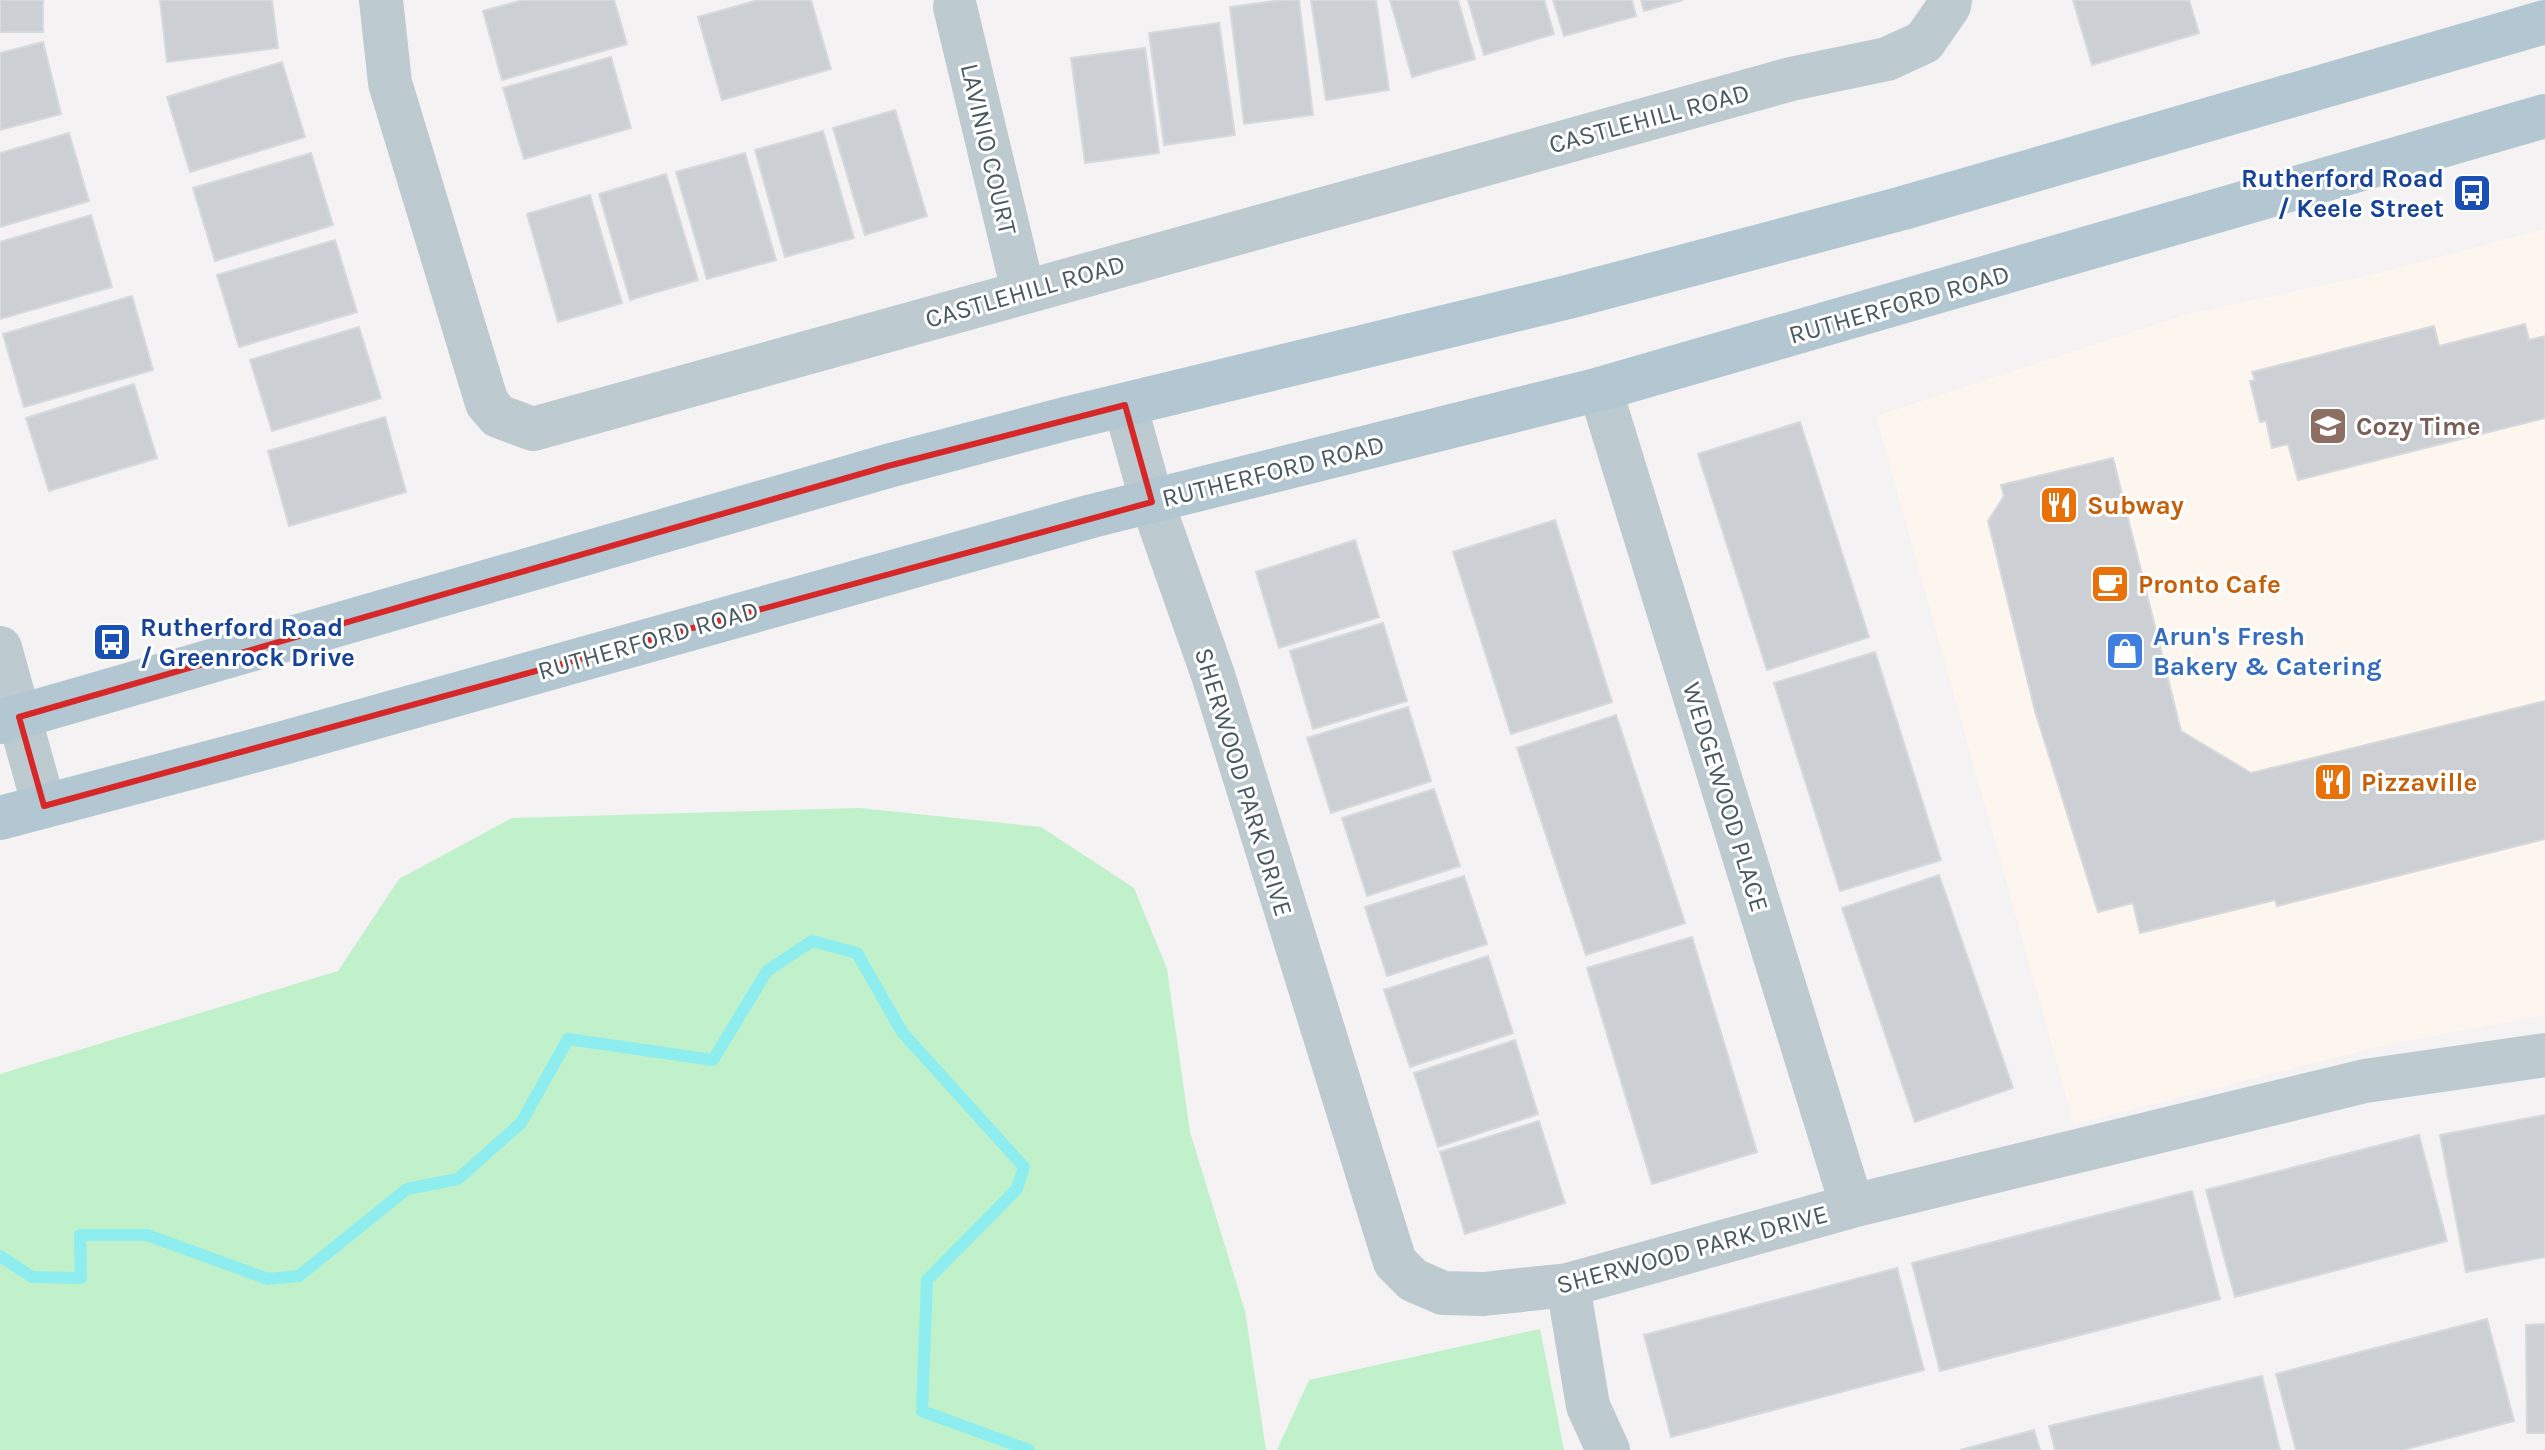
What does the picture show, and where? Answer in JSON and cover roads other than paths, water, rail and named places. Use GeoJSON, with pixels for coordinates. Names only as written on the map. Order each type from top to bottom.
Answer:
{"type":"FeatureCollection","features":[{"type":"Feature","properties":{"kind":"main road"},"geometry":{"type":"LineString","coordinates":[[10,720],[888,466],[1572,296],[1903,208],[2545,22]]}},
{"type":"Feature","properties":{"kind":"main road","name":"RUTHERFORD ROAD"},"geometry":{"type":"LineString","coordinates":[[0,818],[283,743],[903,567],[1241,477],[1600,389],[2545,116]]}},
{"type":"Feature","properties":{"kind":"street","name":"CASTLEHILL ROAD"},"geometry":{"type":"LineString","coordinates":[[381,0],[390,83],[487,403],[498,416],[533,429],[1791,79],[1887,59],[1924,42],[1950,0]]}},
{"type":"Feature","properties":{"kind":"street","name":"LAVINIO COURT"},"geometry":{"type":"LineString","coordinates":[[955,7],[1023,291]]}},
{"type":"Feature","properties":{"kind":"street","name":"WEDGEWOOD PLACE"},"geometry":{"type":"LineString","coordinates":[[1600,389],[1852,1206]]}},
{"type":"Feature","properties":{"kind":"street","name":"SHERWOOD PARK DRIVE"},"geometry":{"type":"LineString","coordinates":[[1125,405],[1152,502],[1213,675],[1395,1262],[1413,1280],[1443,1293],[1484,1294],[1568,1285],[1852,1206],[2365,1081],[2545,1055]]}},
{"type":"Feature","properties":{"kind":"street"},"geometry":{"type":"LineString","coordinates":[[0,648],[10,720],[44,806]]}},
{"type":"Feature","properties":{"kind":"street"},"geometry":{"type":"LineString","coordinates":[[1568,1285],[1588,1406],[1608,1450]]}},
{"type":"Feature","properties":{"kind":"waterway"},"geometry":{"type":"LineString","coordinates":[[0,1256],[32,1277],[81,1278],[80,1235],[147,1235],[268,1279],[299,1276],[407,1189],[458,1179],[521,1123],[568,1039],[713,1060],[767,971],[812,941],[857,953],[902,1032],[1024,1167],[1017,1189],[927,1280],[922,1411],[1029,1450]]}},
{"type":"Feature","properties":{"kind":"place","name":"Rutherford Road / Keele Street"},"geometry":{"type":"Point","coordinates":[2472,193]}},
{"type":"Feature","properties":{"kind":"place","name":"Cozy Time"},"geometry":{"type":"Point","coordinates":[2328,426]}},
{"type":"Feature","properties":{"kind":"place","name":"Subway"},"geometry":{"type":"Point","coordinates":[2059,505]}},
{"type":"Feature","properties":{"kind":"place","name":"Pronto Cafe"},"geometry":{"type":"Point","coordinates":[2110,584]}},
{"type":"Feature","properties":{"kind":"place","name":"Rutherford Road / Greenrock Drive"},"geometry":{"type":"Point","coordinates":[112,642]}},
{"type":"Feature","properties":{"kind":"place","name":"Arun's Fresh Bakery & Catering"},"geometry":{"type":"Point","coordinates":[2125,651]}},
{"type":"Feature","properties":{"kind":"place","name":"Pizzaville"},"geometry":{"type":"Point","coordinates":[2333,782]}}]}
